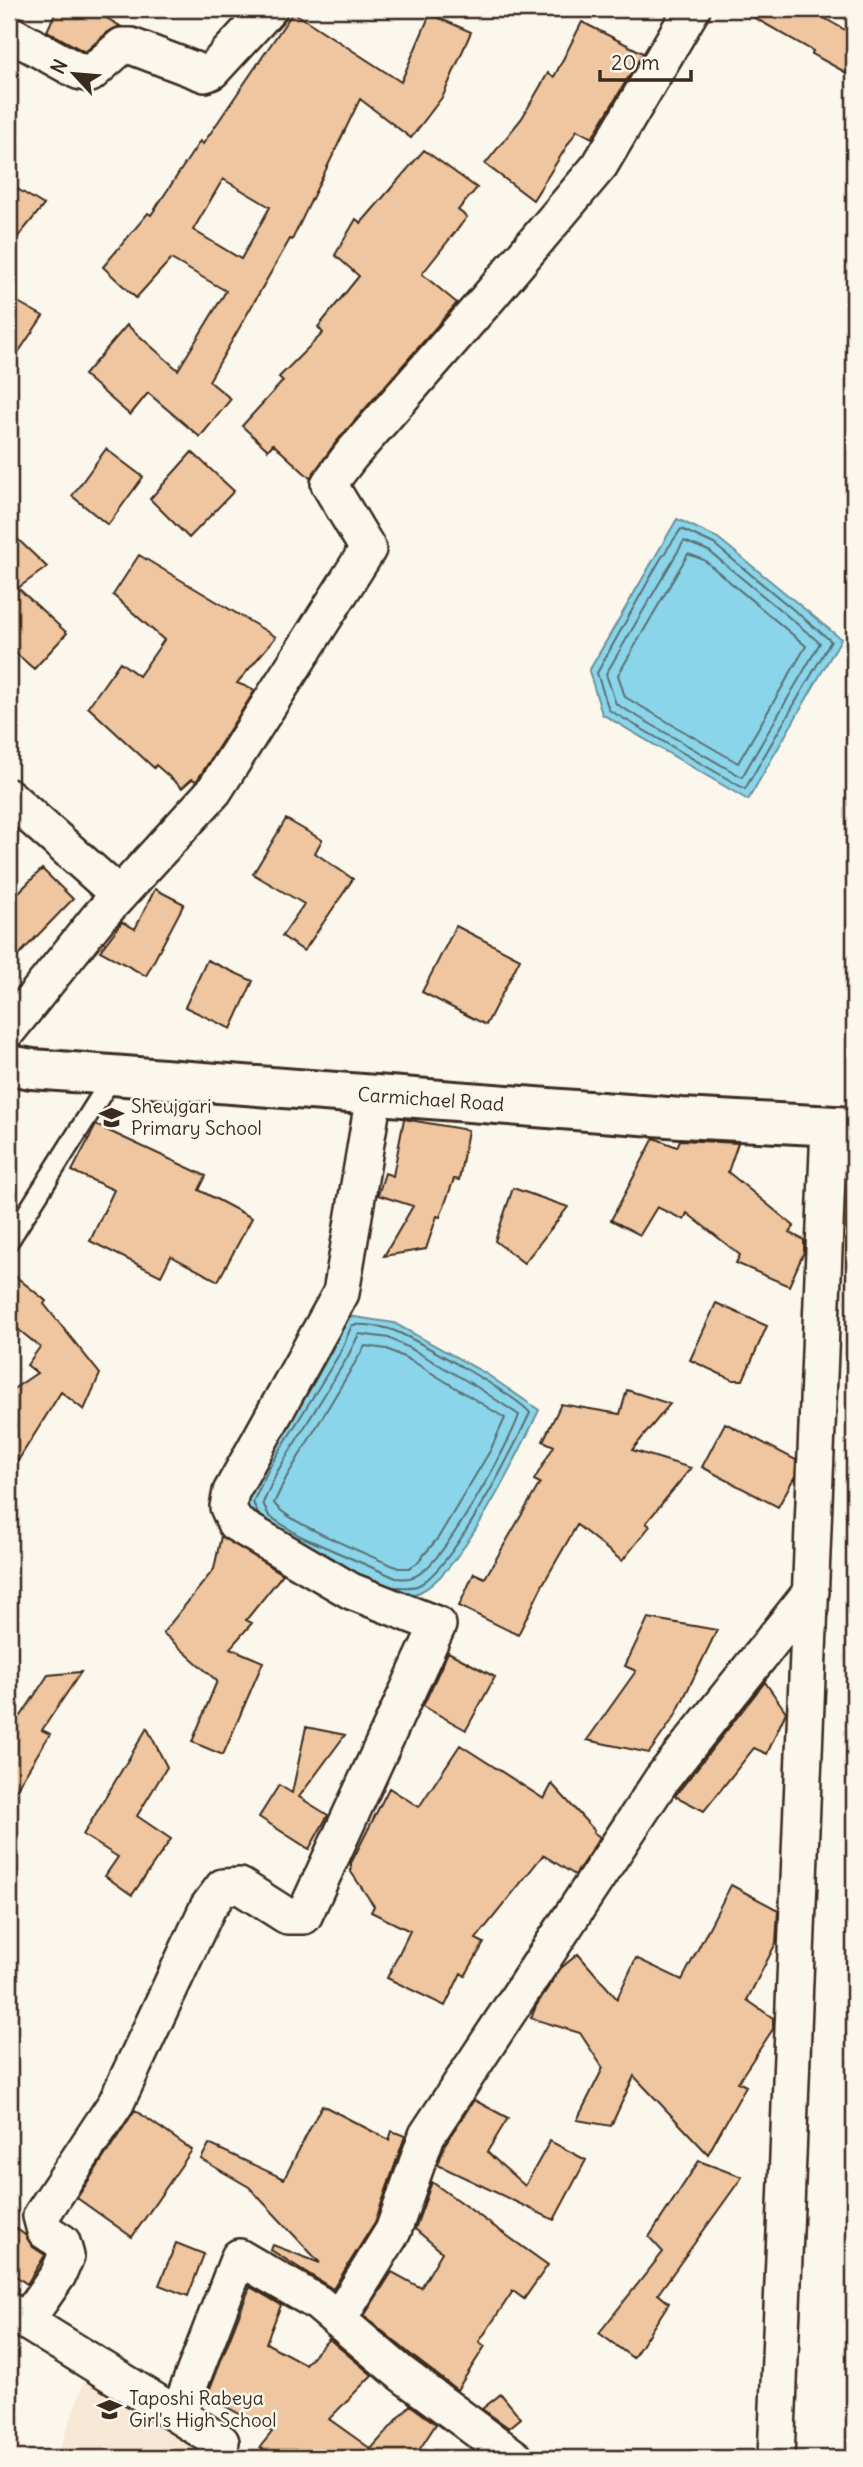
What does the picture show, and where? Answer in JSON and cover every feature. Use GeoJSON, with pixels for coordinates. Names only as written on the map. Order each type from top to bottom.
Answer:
{"type":"FeatureCollection","features":[{"type":"Feature","properties":{"kind":"street"},"geometry":{"type":"LineString","coordinates":[[9,33],[78,71],[90,74],[122,46],[131,46],[205,74],[212,71],[269,9]]}},
{"type":"Feature","properties":{"kind":"street"},"geometry":{"type":"LineString","coordinates":[[9,1029],[97,918],[214,792],[368,549],[329,484],[600,166],[692,9]]}},
{"type":"Feature","properties":{"kind":"street"},"geometry":{"type":"LineString","coordinates":[[9,797],[119,895]]}},
{"type":"Feature","properties":{"kind":"street","name":"Carmichael Road"},"geometry":{"type":"LineString","coordinates":[[9,1065],[113,1076],[681,1118],[842,1126]]}},
{"type":"Feature","properties":{"kind":"street"},"geometry":{"type":"LineString","coordinates":[[216,2458],[221,2442],[17,2316],[58,2275],[66,2256],[62,2242],[45,2231],[41,2217],[47,2204],[116,2103],[208,1907],[223,1887],[240,1886],[288,1916],[304,1916],[438,1626],[351,1591],[235,1523],[228,1507],[231,1492],[341,1293],[374,1095]]}},
{"type":"Feature","properties":{"kind":"street"},"geometry":{"type":"LineString","coordinates":[[776,2458],[811,1592],[842,1126]]}},
{"type":"Feature","properties":{"kind":"street"},"geometry":{"type":"LineString","coordinates":[[338,2320],[393,2231],[428,2135],[662,1779],[811,1592]]}},
{"type":"Feature","properties":{"kind":"street"},"geometry":{"type":"LineString","coordinates":[[178,2415],[239,2257],[318,2303],[402,2374],[515,2458]]}},
{"type":"Feature","properties":{"kind":"lane"},"geometry":{"type":"LineString","coordinates":[[9,1241],[113,1076]]}},
{"type":"Feature","properties":{"kind":"shaded area","name":"Taposhi Rabeya Girl's High School"},"geometry":{"type":"Polygon","coordinates":[[[87,2373],[202,2445],[197,2458],[57,2458],[87,2373]]]}},
{"type":"Feature","properties":{"kind":"water"},"geometry":{"type":"Polygon","coordinates":[[[677,519],[718,538],[841,639],[748,800],[602,714],[589,671],[677,519]]]}},
{"type":"Feature","properties":{"kind":"water"},"geometry":{"type":"Polygon","coordinates":[[[348,1316],[394,1323],[485,1373],[539,1410],[518,1454],[470,1537],[453,1562],[436,1580],[417,1593],[393,1595],[257,1527],[244,1503],[324,1364],[348,1316]]]}},
{"type":"Feature","properties":{"kind":"building"},"geometry":{"type":"Polygon","coordinates":[[[57,9],[91,9],[120,26],[109,31],[85,52],[47,31],[57,9]]]}},
{"type":"Feature","properties":{"kind":"building"},"geometry":{"type":"Polygon","coordinates":[[[739,9],[808,9],[854,35],[854,77],[812,54],[813,51],[739,9]]]}},
{"type":"Feature","properties":{"kind":"building"},"geometry":{"type":"Polygon","coordinates":[[[293,12],[401,82],[430,14],[471,32],[443,96],[411,138],[360,99],[292,240],[290,239],[209,381],[231,399],[200,437],[148,393],[130,415],[84,375],[127,325],[178,370],[226,291],[171,259],[136,298],[103,267],[148,213],[151,215],[200,141],[203,144],[293,12]],[[223,179],[193,230],[241,259],[270,207],[223,179]]]}},
{"type":"Feature","properties":{"kind":"building"},"geometry":{"type":"Polygon","coordinates":[[[582,22],[643,53],[592,138],[577,130],[533,200],[485,164],[522,118],[548,73],[554,77],[582,22]]]}},
{"type":"Feature","properties":{"kind":"building"},"geometry":{"type":"Polygon","coordinates":[[[424,150],[477,188],[458,210],[467,217],[422,274],[457,303],[336,442],[310,478],[273,444],[268,450],[242,426],[283,381],[279,377],[323,333],[318,327],[359,276],[335,255],[356,219],[361,223],[424,150]]]}},
{"type":"Feature","properties":{"kind":"building"},"geometry":{"type":"Polygon","coordinates":[[[9,184],[44,205],[9,248],[9,184]]]}},
{"type":"Feature","properties":{"kind":"building"},"geometry":{"type":"Polygon","coordinates":[[[9,297],[43,316],[9,366],[9,297]]]}},
{"type":"Feature","properties":{"kind":"building"},"geometry":{"type":"Polygon","coordinates":[[[106,449],[143,477],[108,525],[72,496],[106,449]]]}},
{"type":"Feature","properties":{"kind":"building"},"geometry":{"type":"Polygon","coordinates":[[[192,452],[234,491],[189,538],[150,499],[192,452]]]}},
{"type":"Feature","properties":{"kind":"building"},"geometry":{"type":"Polygon","coordinates":[[[9,531],[47,567],[18,588],[67,633],[34,669],[9,647],[9,531]]]}},
{"type":"Feature","properties":{"kind":"building"},"geometry":{"type":"Polygon","coordinates":[[[139,555],[276,637],[237,683],[255,690],[198,779],[192,779],[182,788],[156,765],[154,768],[88,707],[120,662],[139,676],[164,640],[113,595],[139,555]]]}},
{"type":"Feature","properties":{"kind":"building"},"geometry":{"type":"Polygon","coordinates":[[[286,819],[322,840],[315,853],[353,879],[304,951],[282,936],[304,904],[253,874],[286,819]]]}},
{"type":"Feature","properties":{"kind":"building"},"geometry":{"type":"Polygon","coordinates":[[[42,869],[73,899],[9,965],[9,902],[42,869]]]}},
{"type":"Feature","properties":{"kind":"building"},"geometry":{"type":"Polygon","coordinates":[[[155,889],[184,904],[146,976],[100,951],[122,922],[135,929],[155,889]]]}},
{"type":"Feature","properties":{"kind":"building"},"geometry":{"type":"Polygon","coordinates":[[[456,926],[520,959],[486,1025],[422,992],[456,926]]]}},
{"type":"Feature","properties":{"kind":"building"},"geometry":{"type":"Polygon","coordinates":[[[207,960],[253,981],[231,1029],[185,1007],[207,960]]]}},
{"type":"Feature","properties":{"kind":"building"},"geometry":{"type":"Polygon","coordinates":[[[404,1119],[468,1130],[459,1180],[454,1179],[426,1249],[384,1256],[413,1206],[378,1195],[385,1173],[393,1176],[404,1119]]]}},
{"type":"Feature","properties":{"kind":"building"},"geometry":{"type":"Polygon","coordinates":[[[96,1125],[206,1176],[199,1190],[252,1218],[218,1281],[171,1256],[161,1276],[90,1241],[114,1190],[72,1171],[96,1125]]]}},
{"type":"Feature","properties":{"kind":"building"},"geometry":{"type":"Polygon","coordinates":[[[654,1138],[677,1147],[680,1140],[738,1143],[728,1172],[794,1226],[790,1233],[804,1240],[804,1252],[789,1286],[736,1263],[740,1255],[687,1213],[684,1220],[657,1207],[640,1235],[611,1220],[654,1138]]]}},
{"type":"Feature","properties":{"kind":"building"},"geometry":{"type":"Polygon","coordinates":[[[513,1188],[568,1207],[524,1263],[495,1241],[513,1188]]]}},
{"type":"Feature","properties":{"kind":"building"},"geometry":{"type":"Polygon","coordinates":[[[9,1271],[46,1301],[44,1304],[100,1374],[84,1410],[61,1392],[9,1475],[9,1392],[37,1373],[27,1365],[40,1347],[9,1322],[9,1271]]]}},
{"type":"Feature","properties":{"kind":"building"},"geometry":{"type":"Polygon","coordinates":[[[716,1303],[767,1326],[743,1380],[733,1380],[690,1360],[716,1303]]]}},
{"type":"Feature","properties":{"kind":"building"},"geometry":{"type":"Polygon","coordinates":[[[627,1390],[670,1404],[632,1450],[691,1468],[646,1523],[650,1526],[622,1561],[577,1525],[518,1635],[459,1606],[474,1573],[485,1578],[540,1483],[534,1480],[554,1446],[543,1441],[561,1404],[620,1414],[627,1390]]]}},
{"type":"Feature","properties":{"kind":"building"},"geometry":{"type":"Polygon","coordinates":[[[725,1423],[796,1460],[795,1476],[778,1507],[702,1467],[725,1423]]]}},
{"type":"Feature","properties":{"kind":"building"},"geometry":{"type":"Polygon","coordinates":[[[221,1536],[283,1574],[246,1620],[252,1623],[230,1648],[263,1662],[223,1755],[192,1742],[217,1681],[163,1633],[214,1569],[221,1536]]]}},
{"type":"Feature","properties":{"kind":"building"},"geometry":{"type":"Polygon","coordinates":[[[648,1618],[717,1630],[675,1716],[649,1753],[587,1740],[636,1671],[625,1666],[648,1618]]]}},
{"type":"Feature","properties":{"kind":"building"},"geometry":{"type":"Polygon","coordinates":[[[448,1652],[495,1677],[466,1730],[423,1706],[448,1652]]]}},
{"type":"Feature","properties":{"kind":"building"},"geometry":{"type":"Polygon","coordinates":[[[81,1672],[42,1730],[50,1734],[9,1801],[9,1709],[21,1716],[48,1675],[81,1672]]]}},
{"type":"Feature","properties":{"kind":"building"},"geometry":{"type":"Polygon","coordinates":[[[765,1682],[786,1712],[767,1754],[754,1748],[704,1811],[675,1796],[765,1682]]]}},
{"type":"Feature","properties":{"kind":"building"},"geometry":{"type":"Polygon","coordinates":[[[306,1727],[345,1735],[299,1797],[328,1815],[309,1849],[259,1817],[279,1785],[292,1793],[306,1727]]]}},
{"type":"Feature","properties":{"kind":"building"},"geometry":{"type":"Polygon","coordinates":[[[147,1728],[167,1767],[137,1816],[171,1839],[132,1895],[105,1876],[118,1857],[83,1835],[147,1728]]]}},
{"type":"Feature","properties":{"kind":"building"},"geometry":{"type":"Polygon","coordinates":[[[460,1745],[544,1799],[552,1784],[600,1837],[575,1875],[543,1855],[476,1939],[484,1943],[465,1976],[461,1973],[445,2006],[387,1978],[410,1931],[371,1912],[374,1906],[351,1872],[351,1863],[389,1788],[419,1807],[460,1745]]]}},
{"type":"Feature","properties":{"kind":"building"},"geometry":{"type":"Polygon","coordinates":[[[731,1885],[778,1910],[776,1943],[747,2000],[773,2018],[773,2029],[738,2082],[746,2086],[708,2154],[634,2076],[611,2126],[577,2120],[603,2068],[580,2033],[531,2018],[536,2006],[561,1968],[578,1954],[617,1999],[636,1958],[682,1980],[731,1885]]]}},
{"type":"Feature","properties":{"kind":"building"},"geometry":{"type":"Polygon","coordinates":[[[474,2100],[508,2118],[487,2152],[525,2186],[550,2141],[586,2160],[554,2220],[438,2165],[445,2144],[474,2100]]]}},
{"type":"Feature","properties":{"kind":"building"},"geometry":{"type":"Polygon","coordinates":[[[322,2105],[389,2140],[392,2131],[405,2136],[375,2222],[333,2289],[271,2250],[273,2245],[320,2263],[249,2187],[201,2159],[209,2144],[284,2179],[322,2105]]]}},
{"type":"Feature","properties":{"kind":"building"},"geometry":{"type":"Polygon","coordinates":[[[135,2110],[192,2150],[132,2237],[77,2198],[135,2110]]]}},
{"type":"Feature","properties":{"kind":"building"},"geometry":{"type":"Polygon","coordinates":[[[699,2161],[742,2177],[658,2294],[669,2303],[633,2358],[599,2333],[663,2252],[649,2237],[699,2161]]]}},
{"type":"Feature","properties":{"kind":"building"},"geometry":{"type":"Polygon","coordinates":[[[432,2182],[548,2265],[524,2299],[513,2291],[479,2342],[485,2346],[457,2390],[364,2316],[392,2272],[421,2288],[442,2252],[415,2229],[432,2182]]]}},
{"type":"Feature","properties":{"kind":"building"},"geometry":{"type":"Polygon","coordinates":[[[9,2223],[45,2255],[27,2284],[9,2271],[9,2223]]]}},
{"type":"Feature","properties":{"kind":"building"},"geometry":{"type":"Polygon","coordinates":[[[176,2243],[204,2254],[188,2296],[159,2285],[176,2243]]]}},
{"type":"Feature","properties":{"kind":"building"},"geometry":{"type":"Polygon","coordinates":[[[250,2287],[281,2305],[266,2343],[305,2364],[329,2339],[372,2375],[329,2419],[371,2449],[410,2405],[436,2424],[414,2458],[274,2458],[260,2447],[272,2432],[207,2396],[250,2287]]]}},
{"type":"Feature","properties":{"kind":"building"},"geometry":{"type":"Polygon","coordinates":[[[501,2394],[521,2418],[509,2428],[482,2409],[501,2394]]]}},
{"type":"Feature","properties":{"kind":"place","name":"Sheujgari Primary School"},"geometry":{"type":"Point","coordinates":[111,1117]}},
{"type":"Feature","properties":{"kind":"place","name":"Taposhi Rabeya Girl's High School"},"geometry":{"type":"Point","coordinates":[109,2409]}}]}
